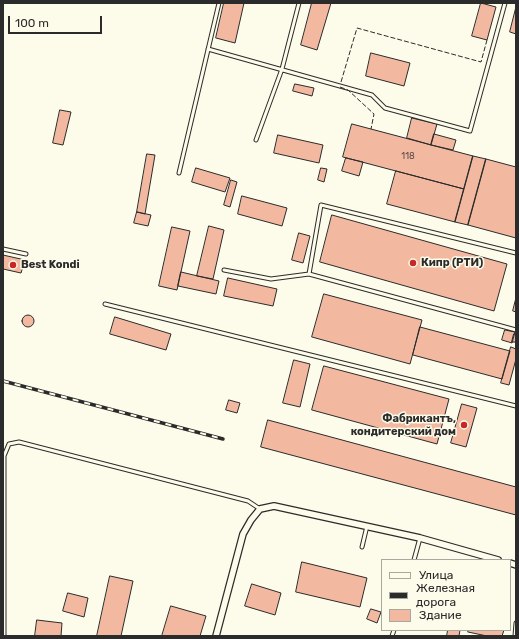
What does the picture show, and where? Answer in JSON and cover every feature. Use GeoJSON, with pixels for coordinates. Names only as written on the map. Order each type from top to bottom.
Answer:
{"type":"FeatureCollection","features":[{"type":"Feature","properties":{"kind":"street"},"geometry":{"type":"LineString","coordinates":[[216,636],[243,534],[251,520],[260,509],[274,506],[420,538],[494,559]]}},
{"type":"Feature","properties":{"kind":"lane"},"geometry":{"type":"LineString","coordinates":[[180,173],[219,3]]}},
{"type":"Feature","properties":{"kind":"lane"},"geometry":{"type":"LineString","coordinates":[[256,140],[282,69],[299,3]]}},
{"type":"Feature","properties":{"kind":"lane"},"geometry":{"type":"LineString","coordinates":[[208,49],[372,94],[385,108],[470,131],[505,3]]}},
{"type":"Feature","properties":{"kind":"lane"},"geometry":{"type":"LineString","coordinates":[[308,274],[321,204],[516,253]]}},
{"type":"Feature","properties":{"kind":"lane"},"geometry":{"type":"LineString","coordinates":[[3,249],[26,254]]}},
{"type":"Feature","properties":{"kind":"lane"},"geometry":{"type":"LineString","coordinates":[[224,270],[271,279],[308,274],[516,330]]}},
{"type":"Feature","properties":{"kind":"lane"},"geometry":{"type":"LineString","coordinates":[[105,304],[516,406]]}},
{"type":"Feature","properties":{"kind":"lane"},"geometry":{"type":"LineString","coordinates":[[4,636],[4,456],[9,444],[19,442],[248,501],[260,509]]}},
{"type":"Feature","properties":{"kind":"lane"},"geometry":{"type":"LineString","coordinates":[[362,547],[367,526]]}},
{"type":"Feature","properties":{"kind":"lane"},"geometry":{"type":"LineString","coordinates":[[414,559],[420,538]]}},
{"type":"Feature","properties":{"kind":"lane"},"geometry":{"type":"LineString","coordinates":[[515,636],[516,623]]}},
{"type":"Feature","properties":{"kind":"building"},"geometry":{"type":"Polygon","coordinates":[[[224,3],[244,3],[235,43],[216,38],[224,3]]]}},
{"type":"Feature","properties":{"kind":"building"},"geometry":{"type":"Polygon","coordinates":[[[312,3],[331,3],[317,50],[301,45],[312,3]]]}},
{"type":"Feature","properties":{"kind":"building"},"geometry":{"type":"Polygon","coordinates":[[[481,3],[496,7],[487,40],[472,36],[481,3]]]}},
{"type":"Feature","properties":{"kind":"building"},"geometry":{"type":"Polygon","coordinates":[[[516,7],[516,34],[510,32],[516,7]]]}},
{"type":"Feature","properties":{"kind":"building"},"geometry":{"type":"Polygon","coordinates":[[[371,53],[410,63],[404,86],[366,76],[371,53]]]}},
{"type":"Feature","properties":{"kind":"building"},"geometry":{"type":"Polygon","coordinates":[[[295,84],[314,88],[312,96],[293,91],[295,84]]]}},
{"type":"Feature","properties":{"kind":"building"},"geometry":{"type":"Polygon","coordinates":[[[60,110],[71,112],[63,145],[53,143],[60,110]]]}},
{"type":"Feature","properties":{"kind":"building"},"geometry":{"type":"Polygon","coordinates":[[[412,118],[437,124],[431,145],[407,138],[412,118]]]}},
{"type":"Feature","properties":{"kind":"building"},"geometry":{"type":"Polygon","coordinates":[[[352,124],[473,156],[464,189],[343,157],[352,124]]]}},
{"type":"Feature","properties":{"kind":"building"},"geometry":{"type":"Polygon","coordinates":[[[434,134],[456,140],[453,150],[431,145],[434,134]]]}},
{"type":"Feature","properties":{"kind":"building"},"geometry":{"type":"Polygon","coordinates":[[[278,135],[323,145],[319,163],[274,153],[278,135]]]}},
{"type":"Feature","properties":{"kind":"building"},"geometry":{"type":"Polygon","coordinates":[[[147,154],[155,155],[145,214],[137,212],[147,154]]]}},
{"type":"Feature","properties":{"kind":"building"},"geometry":{"type":"Polygon","coordinates":[[[473,156],[486,159],[468,225],[455,222],[473,156]]]}},
{"type":"Feature","properties":{"kind":"building"},"geometry":{"type":"Polygon","coordinates":[[[346,158],[363,162],[359,176],[342,171],[346,158]]]}},
{"type":"Feature","properties":{"kind":"building"},"geometry":{"type":"Polygon","coordinates":[[[486,159],[516,167],[516,238],[468,225],[486,159]]]}},
{"type":"Feature","properties":{"kind":"building"},"geometry":{"type":"Polygon","coordinates":[[[196,168],[230,178],[225,192],[192,182],[196,168]]]}},
{"type":"Feature","properties":{"kind":"building"},"geometry":{"type":"Polygon","coordinates":[[[321,168],[327,169],[324,182],[318,180],[321,168]]]}},
{"type":"Feature","properties":{"kind":"building"},"geometry":{"type":"Polygon","coordinates":[[[396,171],[464,189],[455,222],[387,204],[396,171]]]}},
{"type":"Feature","properties":{"kind":"building"},"geometry":{"type":"Polygon","coordinates":[[[231,180],[237,182],[230,207],[224,205],[231,180]]]}},
{"type":"Feature","properties":{"kind":"building"},"geometry":{"type":"Polygon","coordinates":[[[242,196],[287,208],[282,226],[238,214],[242,196]]]}},
{"type":"Feature","properties":{"kind":"building"},"geometry":{"type":"Polygon","coordinates":[[[137,212],[151,215],[148,226],[134,223],[137,212]]]}},
{"type":"Feature","properties":{"kind":"building","name":"Кипр (РТИ)"},"geometry":{"type":"Polygon","coordinates":[[[332,215],[507,264],[494,311],[320,262],[332,215]]]}},
{"type":"Feature","properties":{"kind":"building"},"geometry":{"type":"Polygon","coordinates":[[[209,226],[224,230],[213,279],[197,276],[209,226]]]}},
{"type":"Feature","properties":{"kind":"building"},"geometry":{"type":"Polygon","coordinates":[[[172,227],[190,231],[177,290],[159,286],[172,227]]]}},
{"type":"Feature","properties":{"kind":"building"},"geometry":{"type":"Polygon","coordinates":[[[299,233],[310,236],[303,263],[292,260],[299,233]]]}},
{"type":"Feature","properties":{"kind":"building","name":"Best Kondi"},"geometry":{"type":"Polygon","coordinates":[[[3,255],[25,260],[21,273],[3,269],[3,255]]]}},
{"type":"Feature","properties":{"kind":"building"},"geometry":{"type":"Polygon","coordinates":[[[181,272],[219,281],[216,294],[178,286],[181,272]]]}},
{"type":"Feature","properties":{"kind":"building"},"geometry":{"type":"Polygon","coordinates":[[[228,278],[277,289],[273,306],[224,296],[228,278]]]}},
{"type":"Feature","properties":{"kind":"building"},"geometry":{"type":"Polygon","coordinates":[[[324,294],[422,320],[410,364],[312,337],[324,294]]]}},
{"type":"Feature","properties":{"kind":"building"},"geometry":{"type":"Polygon","coordinates":[[[516,298],[516,312],[513,311],[516,298]]]}},
{"type":"Feature","properties":{"kind":"building"},"geometry":{"type":"Polygon","coordinates":[[[26,315],[30,315],[34,321],[30,327],[26,327],[22,323],[22,319],[26,315]]]}},
{"type":"Feature","properties":{"kind":"building"},"geometry":{"type":"Polygon","coordinates":[[[115,317],[171,334],[166,350],[110,334],[115,317]]]}},
{"type":"Feature","properties":{"kind":"building"},"geometry":{"type":"Polygon","coordinates":[[[420,327],[510,351],[502,379],[413,355],[420,327]]]}},
{"type":"Feature","properties":{"kind":"building"},"geometry":{"type":"Polygon","coordinates":[[[505,330],[515,332],[512,343],[502,340],[505,330]]]}},
{"type":"Feature","properties":{"kind":"building"},"geometry":{"type":"Polygon","coordinates":[[[514,334],[516,334],[516,342],[512,342],[514,334]]]}},
{"type":"Feature","properties":{"kind":"building"},"geometry":{"type":"Polygon","coordinates":[[[511,347],[516,349],[516,359],[509,385],[501,383],[511,347]]]}},
{"type":"Feature","properties":{"kind":"building"},"geometry":{"type":"Polygon","coordinates":[[[294,360],[310,364],[300,407],[283,403],[294,360]]]}},
{"type":"Feature","properties":{"kind":"building"},"geometry":{"type":"Polygon","coordinates":[[[324,366],[449,399],[437,444],[312,410],[324,366]]]}},
{"type":"Feature","properties":{"kind":"building"},"geometry":{"type":"Polygon","coordinates":[[[229,400],[240,403],[237,413],[226,410],[229,400]]]}},
{"type":"Feature","properties":{"kind":"building","name":"Фабрикантъ, кондитерский дом"},"geometry":{"type":"Polygon","coordinates":[[[462,404],[477,408],[466,447],[451,443],[462,404]]]}},
{"type":"Feature","properties":{"kind":"building"},"geometry":{"type":"Polygon","coordinates":[[[268,420],[516,487],[516,515],[261,447],[268,420]]]}},
{"type":"Feature","properties":{"kind":"building"},"geometry":{"type":"Polygon","coordinates":[[[302,562],[367,578],[360,607],[296,592],[302,562]]]}},
{"type":"Feature","properties":{"kind":"building"},"geometry":{"type":"Polygon","coordinates":[[[110,576],[133,581],[121,636],[97,636],[110,576]]]}},
{"type":"Feature","properties":{"kind":"building"},"geometry":{"type":"Polygon","coordinates":[[[252,584],[281,593],[275,615],[245,606],[252,584]]]}},
{"type":"Feature","properties":{"kind":"building"},"geometry":{"type":"Polygon","coordinates":[[[68,593],[88,598],[84,617],[63,611],[68,593]]]}},
{"type":"Feature","properties":{"kind":"building"},"geometry":{"type":"Polygon","coordinates":[[[171,606],[206,616],[200,636],[162,636],[171,606]]]}},
{"type":"Feature","properties":{"kind":"building"},"geometry":{"type":"Polygon","coordinates":[[[371,609],[381,612],[377,623],[367,619],[371,609]]]}},
{"type":"Feature","properties":{"kind":"building"},"geometry":{"type":"Polygon","coordinates":[[[37,620],[62,623],[61,636],[35,636],[37,620]]]}},
{"type":"Feature","properties":{"kind":"building"},"geometry":{"type":"Polygon","coordinates":[[[448,631],[460,631],[459,636],[447,636],[448,631]]]}},
{"type":"Feature","properties":{"kind":"building"},"geometry":{"type":"Polygon","coordinates":[[[504,631],[502,636],[487,636],[468,632],[504,631]]]}},
{"type":"Feature","properties":{"kind":"railway"},"geometry":{"type":"LineString","coordinates":[[3,381],[223,439]]}},
{"type":"Feature","properties":{"kind":"fence"},"geometry":{"type":"LineString","coordinates":[[341,82],[357,28],[481,62],[487,40]]}},
{"type":"Feature","properties":{"kind":"fence"},"geometry":{"type":"LineString","coordinates":[[340,87],[348,90],[374,114],[371,129]]}},
{"type":"Feature","properties":{"kind":"place","name":"Кипр (РТИ)"},"geometry":{"type":"Point","coordinates":[413,263]}},
{"type":"Feature","properties":{"kind":"place","name":"Best Kondi"},"geometry":{"type":"Point","coordinates":[13,265]}},
{"type":"Feature","properties":{"kind":"place","name":"Фабрикантъ, кондитерский дом"},"geometry":{"type":"Point","coordinates":[464,425]}}]}
